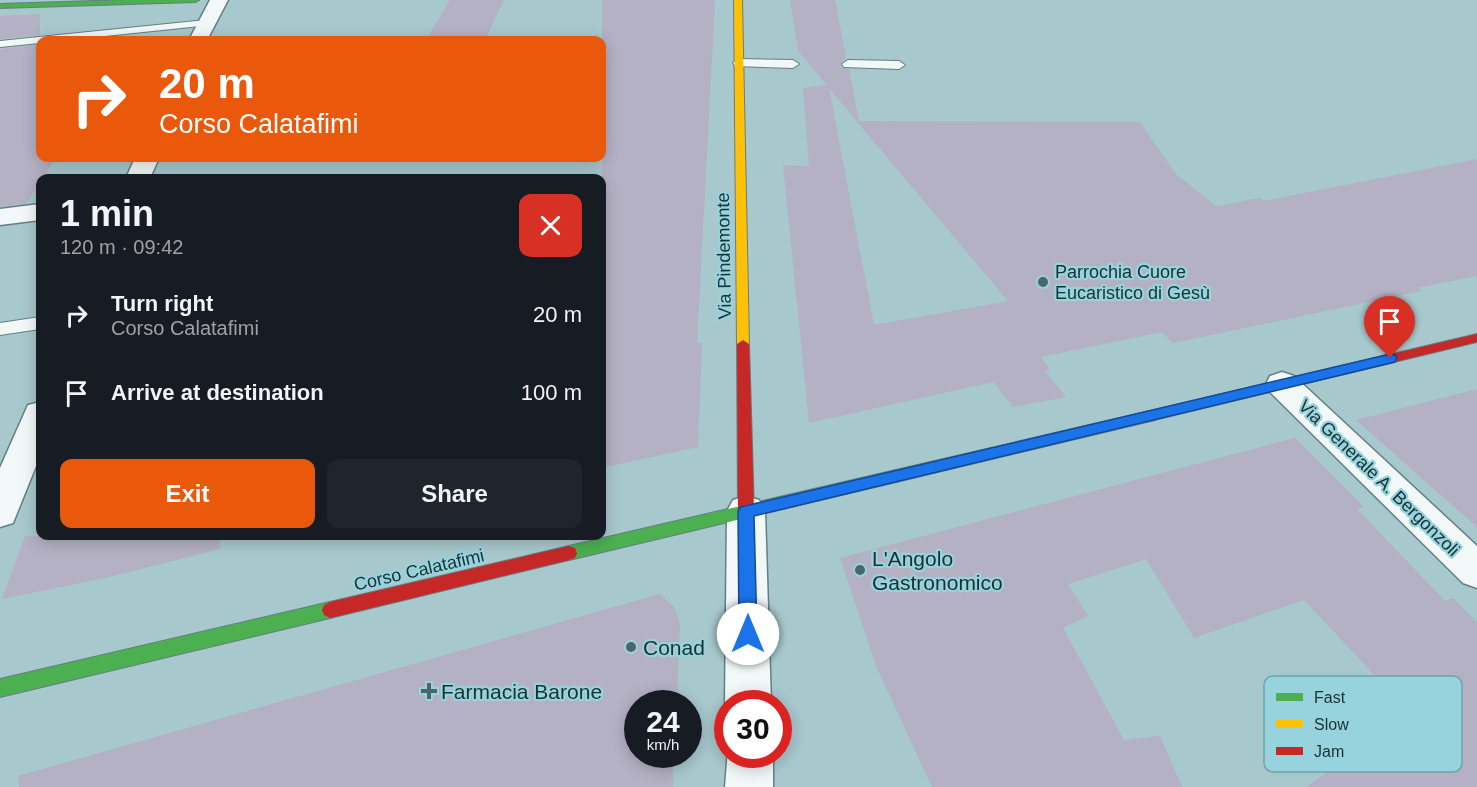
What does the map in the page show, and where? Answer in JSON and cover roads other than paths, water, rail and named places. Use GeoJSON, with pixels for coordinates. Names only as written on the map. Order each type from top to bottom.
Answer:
{"type":"FeatureCollection","features":[{"type":"Feature","properties":{"kind":"street"},"geometry":{"type":"LineString","coordinates":[[0,6],[195,0]]}},
{"type":"Feature","properties":{"kind":"street"},"geometry":{"type":"LineString","coordinates":[[200,36],[219,0]]}},
{"type":"Feature","properties":{"kind":"street","name":"Via Pindemonte"},"geometry":{"type":"LineString","coordinates":[[738,0],[746,511]]}},
{"type":"Feature","properties":{"kind":"street"},"geometry":{"type":"LineString","coordinates":[[0,218],[36,213]]}},
{"type":"Feature","properties":{"kind":"street","name":"Corso Calatafimi"},"geometry":{"type":"LineString","coordinates":[[0,688],[1477,338]]}},
{"type":"Feature","properties":{"kind":"street","name":"Via Generale A. Bergonzoli"},"geometry":{"type":"LineString","coordinates":[[1282,384],[1477,571]]}},
{"type":"Feature","properties":{"kind":"street"},"geometry":{"type":"LineString","coordinates":[[0,512],[36,424]]}},
{"type":"Feature","properties":{"kind":"street"},"geometry":{"type":"LineString","coordinates":[[746,511],[748,690]]}},
{"type":"Feature","properties":{"kind":"street"},"geometry":{"type":"LineString","coordinates":[[749,768],[749,787]]}},
{"type":"Feature","properties":{"kind":"lane"},"geometry":{"type":"LineString","coordinates":[[79,36],[207,23]]}},
{"type":"Feature","properties":{"kind":"lane"},"geometry":{"type":"LineString","coordinates":[[0,44],[36,40]]}},
{"type":"Feature","properties":{"kind":"lane"},"geometry":{"type":"LineString","coordinates":[[740,63],[793,64]]}},
{"type":"Feature","properties":{"kind":"lane"},"geometry":{"type":"LineString","coordinates":[[848,64],[899,65]]}},
{"type":"Feature","properties":{"kind":"lane"},"geometry":{"type":"LineString","coordinates":[[0,329],[36,324]]}},
{"type":"Feature","properties":{"kind":"place","name":"Parrochia Cuore Eucaristico di Gesù"},"geometry":{"type":"Point","coordinates":[1043,282]}},
{"type":"Feature","properties":{"kind":"place","name":"L'Angolo Gastronomico"},"geometry":{"type":"Point","coordinates":[860,570]}},
{"type":"Feature","properties":{"kind":"place","name":"Conad"},"geometry":{"type":"Point","coordinates":[631,647]}},
{"type":"Feature","properties":{"kind":"place","name":"Farmacia Barone"},"geometry":{"type":"Point","coordinates":[429,691]}}]}
